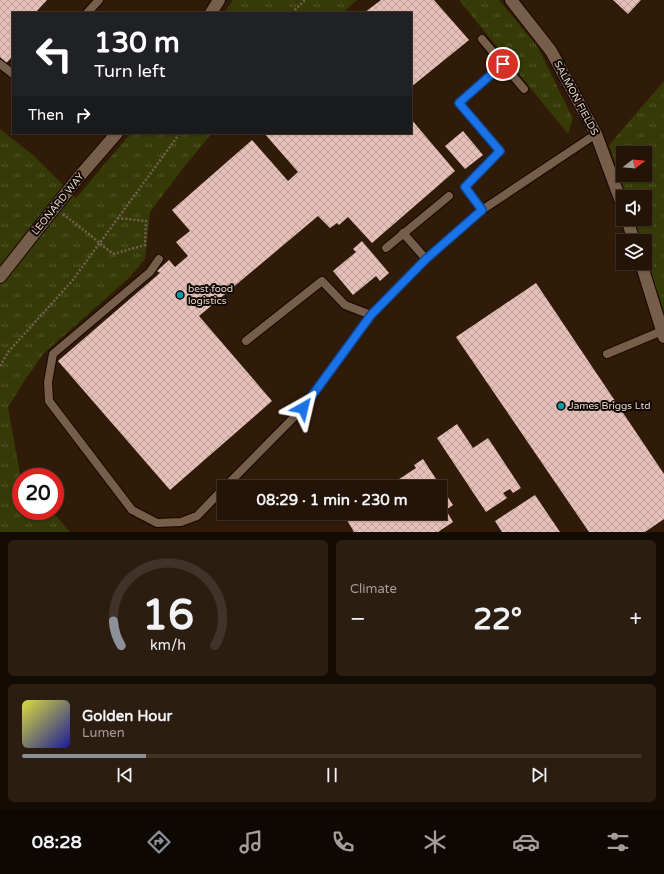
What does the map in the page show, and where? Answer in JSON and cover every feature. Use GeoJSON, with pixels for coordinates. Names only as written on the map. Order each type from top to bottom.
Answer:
{"type":"FeatureCollection","features":[{"type":"Feature","properties":{"kind":"street"},"geometry":{"type":"LineString","coordinates":[[212,12],[219,0]]}},
{"type":"Feature","properties":{"kind":"street","name":"SALMON FIELDS"},"geometry":{"type":"LineString","coordinates":[[511,0],[552,51],[596,134],[617,190]]}},
{"type":"Feature","properties":{"kind":"street","name":"LEONARD WAY"},"geometry":{"type":"LineString","coordinates":[[0,277],[116,134]]}},
{"type":"Feature","properties":{"kind":"street"},"geometry":{"type":"LineString","coordinates":[[643,270],[663,334]]}},
{"type":"Feature","properties":{"kind":"lane"},"geometry":{"type":"LineString","coordinates":[[88,12],[99,0]]}},
{"type":"Feature","properties":{"kind":"lane"},"geometry":{"type":"LineString","coordinates":[[482,39],[524,89]]}},
{"type":"Feature","properties":{"kind":"lane"},"geometry":{"type":"LineString","coordinates":[[0,64],[12,73]]}},
{"type":"Feature","properties":{"kind":"lane"},"geometry":{"type":"LineString","coordinates":[[482,210],[465,187],[500,151],[459,103],[503,64]]}},
{"type":"Feature","properties":{"kind":"lane"},"geometry":{"type":"LineString","coordinates":[[231,480],[303,408],[371,315],[426,259],[482,210],[596,134]]}},
{"type":"Feature","properties":{"kind":"lane"},"geometry":{"type":"LineString","coordinates":[[386,248],[448,196]]}},
{"type":"Feature","properties":{"kind":"lane"},"geometry":{"type":"LineString","coordinates":[[403,233],[426,259]]}},
{"type":"Feature","properties":{"kind":"lane"},"geometry":{"type":"LineString","coordinates":[[159,259],[150,272],[53,354],[48,382],[49,401],[132,510],[157,523],[181,522],[197,516],[217,495]]}},
{"type":"Feature","properties":{"kind":"lane"},"geometry":{"type":"LineString","coordinates":[[246,341],[322,281],[345,306],[371,315]]}},
{"type":"Feature","properties":{"kind":"lane"},"geometry":{"type":"LineString","coordinates":[[607,354],[663,334]]}},
{"type":"Feature","properties":{"kind":"path"},"geometry":{"type":"LineString","coordinates":[[293,12],[305,0]]}},
{"type":"Feature","properties":{"kind":"path"},"geometry":{"type":"LineString","coordinates":[[0,366],[10,352],[72,281],[179,134]]}},
{"type":"Feature","properties":{"kind":"path"},"geometry":{"type":"LineString","coordinates":[[55,208],[113,254],[145,245],[146,221],[117,218]]}},
{"type":"Feature","properties":{"kind":"green space"},"geometry":{"type":"Polygon","coordinates":[[[233,0],[357,0],[343,12],[225,12],[233,0]]]}},
{"type":"Feature","properties":{"kind":"green space"},"geometry":{"type":"Polygon","coordinates":[[[459,0],[499,0],[538,47],[573,119],[568,134],[459,0]]]}},
{"type":"Feature","properties":{"kind":"green space"},"geometry":{"type":"Polygon","coordinates":[[[664,81],[664,312],[650,270],[652,270],[652,234],[638,234],[636,226],[652,226],[652,190],[624,190],[621,182],[652,182],[652,146],[616,146],[616,166],[609,145],[664,81]]]}},
{"type":"Feature","properties":{"kind":"green space"},"geometry":{"type":"Polygon","coordinates":[[[0,129],[33,155],[76,198],[130,134],[211,134],[150,212],[145,259],[130,277],[44,353],[8,407],[19,468],[12,468],[12,520],[60,520],[70,532],[0,532],[0,129]]]}},
{"type":"Feature","properties":{"kind":"building"},"geometry":{"type":"Polygon","coordinates":[[[0,0],[47,0],[36,12],[12,12],[12,57],[6,63],[0,57],[0,0]]]}},
{"type":"Feature","properties":{"kind":"building"},"geometry":{"type":"Polygon","coordinates":[[[381,0],[434,0],[469,40],[412,86],[412,12],[365,12],[381,0]]]}},
{"type":"Feature","properties":{"kind":"building"},"geometry":{"type":"Polygon","coordinates":[[[613,0],[641,0],[628,14],[613,0]]]}},
{"type":"Feature","properties":{"kind":"building","name":"best food logistics"},"geometry":{"type":"Polygon","coordinates":[[[412,120],[455,171],[372,243],[348,217],[339,225],[337,223],[330,228],[318,216],[199,316],[272,401],[170,490],[58,361],[160,273],[157,271],[169,260],[175,267],[188,256],[176,242],[190,231],[172,210],[252,140],[288,181],[298,172],[265,134],[412,134],[412,120]]]}},
{"type":"Feature","properties":{"kind":"building"},"geometry":{"type":"Polygon","coordinates":[[[463,131],[483,155],[465,169],[445,146],[463,131]]]}},
{"type":"Feature","properties":{"kind":"building"},"geometry":{"type":"Polygon","coordinates":[[[362,241],[389,273],[380,281],[376,276],[353,295],[333,271],[356,252],[353,249],[362,241]]]}},
{"type":"Feature","properties":{"kind":"building","name":"James Briggs Ltd"},"geometry":{"type":"Polygon","coordinates":[[[536,283],[664,474],[664,519],[645,532],[589,532],[456,337],[536,283]]]}},
{"type":"Feature","properties":{"kind":"building"},"geometry":{"type":"Polygon","coordinates":[[[457,424],[473,448],[488,438],[521,488],[513,493],[510,489],[503,493],[507,498],[486,512],[437,438],[457,424]]]}},
{"type":"Feature","properties":{"kind":"building"},"geometry":{"type":"Polygon","coordinates":[[[423,459],[437,480],[398,480],[416,468],[414,465],[423,459]]]}},
{"type":"Feature","properties":{"kind":"building"},"geometry":{"type":"Polygon","coordinates":[[[535,495],[560,532],[502,532],[495,521],[535,495]]]}},
{"type":"Feature","properties":{"kind":"building"},"geometry":{"type":"Polygon","coordinates":[[[447,496],[453,505],[447,509],[447,496]]]}},
{"type":"Feature","properties":{"kind":"building"},"geometry":{"type":"Polygon","coordinates":[[[447,512],[453,522],[438,532],[354,532],[347,520],[447,520],[447,512]]]}},
{"type":"Feature","properties":{"kind":"place","name":"best food logistics"},"geometry":{"type":"Point","coordinates":[180,295]}},
{"type":"Feature","properties":{"kind":"place","name":"James Briggs Ltd"},"geometry":{"type":"Point","coordinates":[561,406]}},
{"type":"Feature","properties":{"kind":"route"},"geometry":{"type":"LineString","coordinates":[[303,408],[371,315],[426,259],[482,210],[465,187],[500,151],[459,103],[503,64]]}}]}
